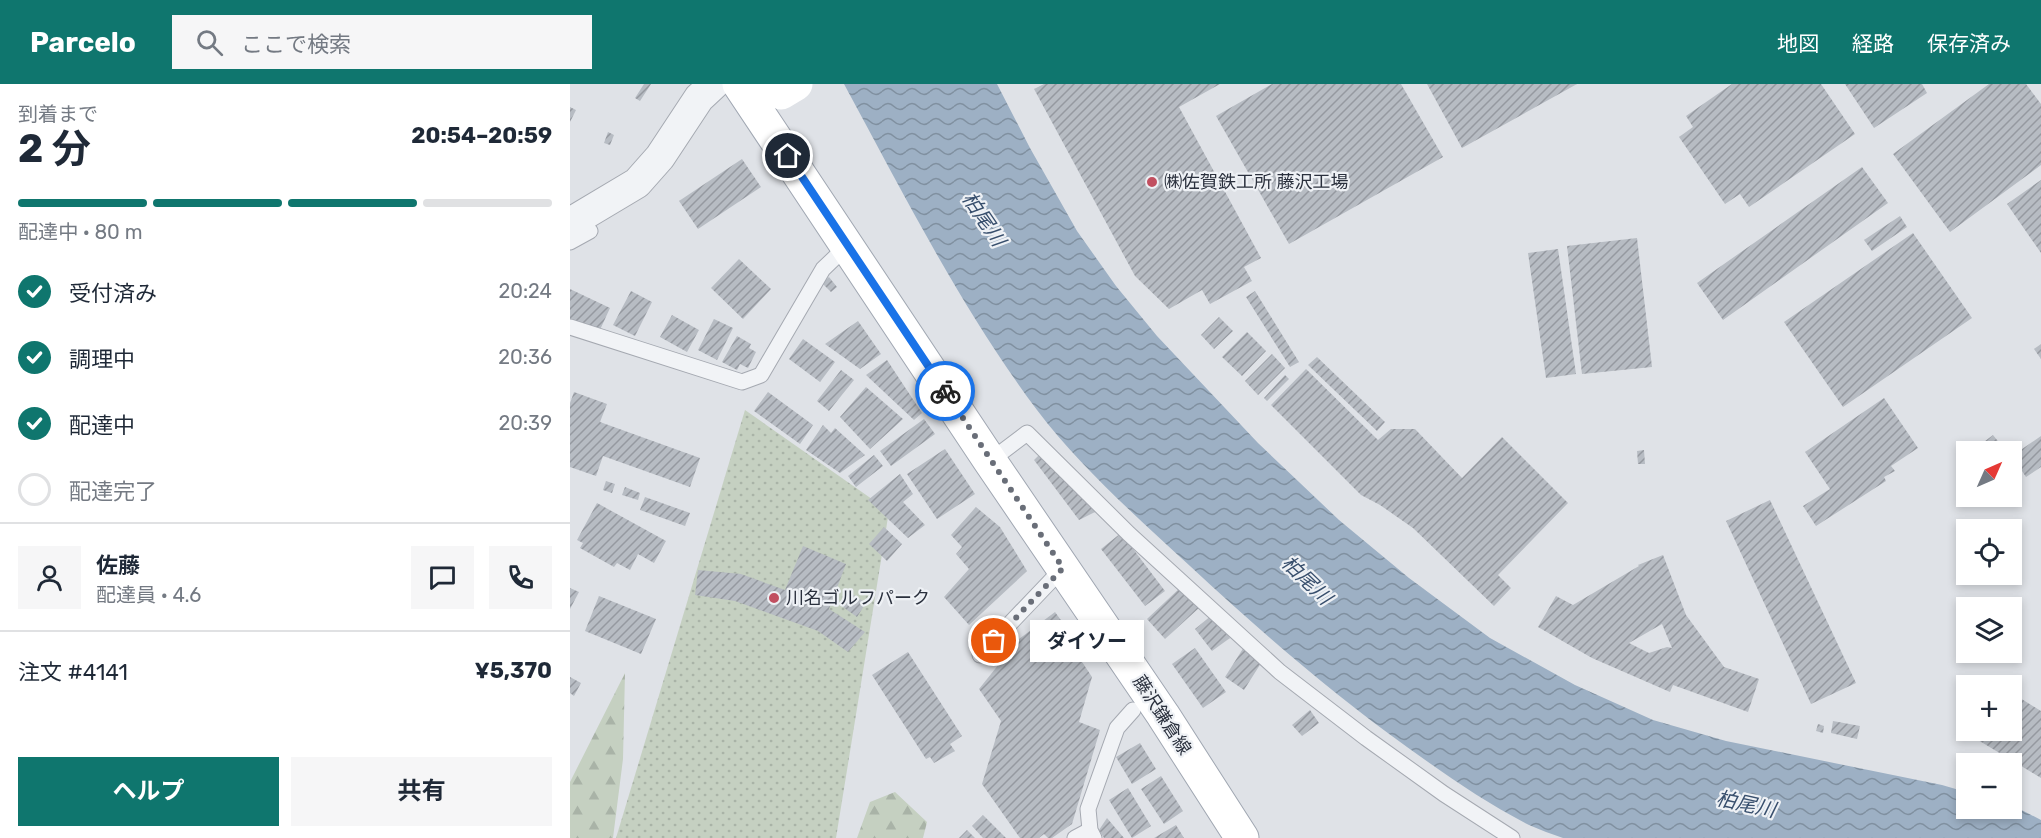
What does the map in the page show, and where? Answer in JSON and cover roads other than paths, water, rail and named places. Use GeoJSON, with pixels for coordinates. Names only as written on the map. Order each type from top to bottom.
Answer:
{"type":"FeatureCollection","features":[{"type":"Feature","properties":{"kind":"main road","name":"藤沢鎌倉線"},"geometry":{"type":"LineString","coordinates":[[740,84],[990,461],[1163,715],[1242,838]]}},
{"type":"Feature","properties":{"kind":"main road"},"geometry":{"type":"LineString","coordinates":[[761,84],[781,93],[796,84]]}},
{"type":"Feature","properties":{"kind":"street"},"geometry":{"type":"LineString","coordinates":[[580,227],[636,183],[660,156],[699,98],[714,84]]}},
{"type":"Feature","properties":{"kind":"lane"},"geometry":{"type":"LineString","coordinates":[[570,242],[580,227]]}},
{"type":"Feature","properties":{"kind":"lane"},"geometry":{"type":"LineString","coordinates":[[570,327],[742,382],[761,375],[823,269],[848,245]]}},
{"type":"Feature","properties":{"kind":"lane"},"geometry":{"type":"LineString","coordinates":[[990,461],[1027,433],[1129,534],[1280,672],[1444,794],[1512,838]]}},
{"type":"Feature","properties":{"kind":"lane"},"geometry":{"type":"LineString","coordinates":[[980,655],[1063,568]]}},
{"type":"Feature","properties":{"kind":"lane"},"geometry":{"type":"LineString","coordinates":[[1076,838],[1092,834],[1088,808],[1117,728],[1133,710]]}},
{"type":"Feature","properties":{"kind":"water","name":"柏尾川"},"geometry":{"type":"Polygon","coordinates":[[[844,84],[997,84],[1077,231],[1116,286],[1157,336],[1258,443],[1339,520],[1409,578],[1490,638],[1575,685],[1653,720],[1726,741],[1956,789],[1956,819],[2022,819],[2022,810],[2041,820],[2041,838],[1563,838],[1529,825],[1436,768],[1350,705],[1242,614],[1110,491],[1054,431],[1009,371],[958,291],[844,84]]]}},
{"type":"Feature","properties":{"kind":"place","name":"㈱佐賀鉄工所 藤沢工場"},"geometry":{"type":"Point","coordinates":[1152,182]}},
{"type":"Feature","properties":{"kind":"place","name":"川名ゴルフパーク"},"geometry":{"type":"Point","coordinates":[774,598]}},
{"type":"Feature","properties":{"kind":"place","name":"ダイソー"},"geometry":{"type":"Point","coordinates":[994,641]}}]}
